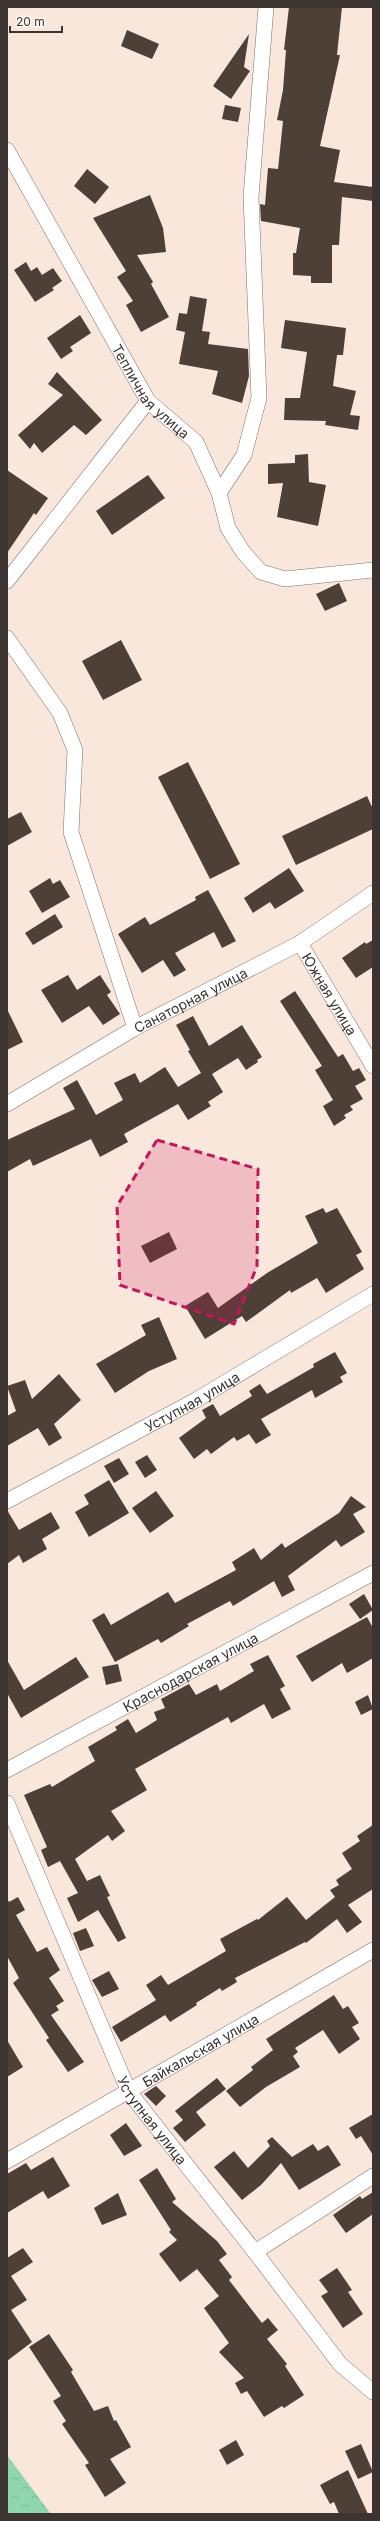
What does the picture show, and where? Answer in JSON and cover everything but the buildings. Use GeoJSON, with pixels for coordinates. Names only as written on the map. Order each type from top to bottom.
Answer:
{"type":"FeatureCollection","features":[{"type":"Feature","properties":{"kind":"street"},"geometry":{"type":"LineString","coordinates":[[218,493],[244,455],[259,398],[251,197],[266,7]]}},
{"type":"Feature","properties":{"kind":"street","name":"Тепличная улица"},"geometry":{"type":"LineString","coordinates":[[7,150],[148,401],[196,442],[218,493],[228,528],[243,552],[261,572],[285,579],[373,570]]}},
{"type":"Feature","properties":{"kind":"street"},"geometry":{"type":"LineString","coordinates":[[7,581],[148,401]]}},
{"type":"Feature","properties":{"kind":"street"},"geometry":{"type":"LineString","coordinates":[[7,638],[60,713],[75,750],[71,832],[135,1028]]}},
{"type":"Feature","properties":{"kind":"street","name":"Санаторная улица"},"geometry":{"type":"LineString","coordinates":[[7,1104],[135,1028],[300,943],[373,893]]}},
{"type":"Feature","properties":{"kind":"street","name":"Южная улица"},"geometry":{"type":"LineString","coordinates":[[300,943],[373,1066]]}},
{"type":"Feature","properties":{"kind":"street","name":"Уступная улица"},"geometry":{"type":"LineString","coordinates":[[7,1500],[196,1400],[373,1294]]}},
{"type":"Feature","properties":{"kind":"street","name":"Краснодарская улица"},"geometry":{"type":"LineString","coordinates":[[7,1770],[373,1573]]}},
{"type":"Feature","properties":{"kind":"street","name":"Уступная улица"},"geometry":{"type":"LineString","coordinates":[[7,1803],[129,2092],[255,2252],[340,2364],[373,2392]]}},
{"type":"Feature","properties":{"kind":"street","name":"Байкальская улица"},"geometry":{"type":"LineString","coordinates":[[7,2161],[373,1950]]}},
{"type":"Feature","properties":{"kind":"street"},"geometry":{"type":"LineString","coordinates":[[255,2252],[373,2176]]}},
{"type":"Feature","properties":{"kind":"highlighted area"},"geometry":{"type":"Polygon","coordinates":[[[157,1140],[258,1169],[257,1266],[234,1324],[120,1285],[117,1206],[157,1140]]]}},
{"type":"Feature","properties":{"kind":"green space"},"geometry":{"type":"Polygon","coordinates":[[[7,2455],[51,2514],[7,2514],[7,2455]]]}}]}
